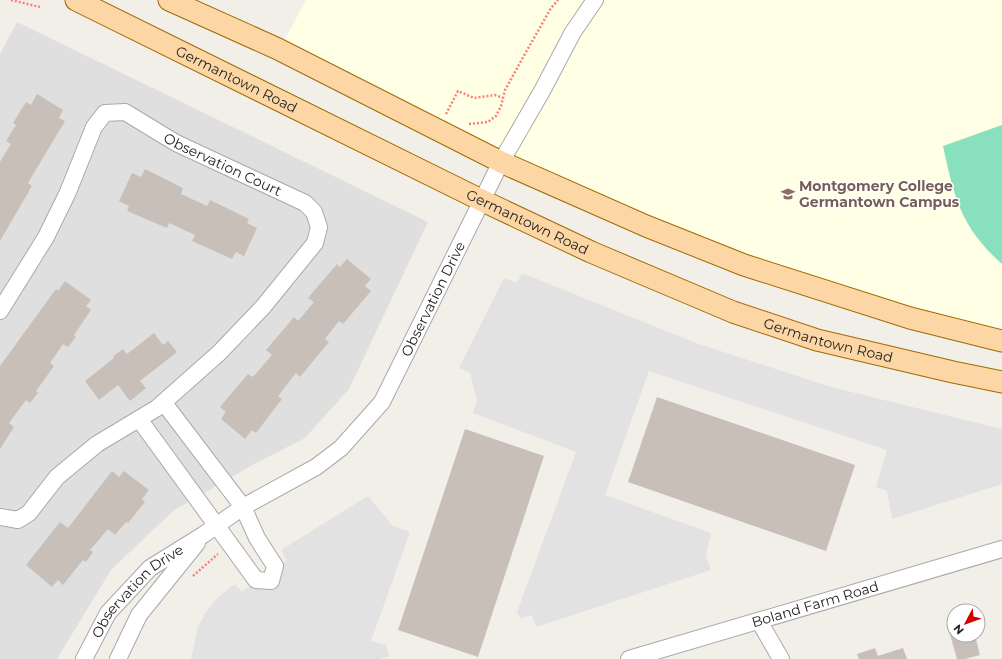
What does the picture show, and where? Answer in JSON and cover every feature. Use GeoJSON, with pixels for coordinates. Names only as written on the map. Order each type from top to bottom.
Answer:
{"type":"FeatureCollection","features":[{"type":"Feature","properties":{"kind":"main road","name":"Germantown Road"},"geometry":{"type":"LineString","coordinates":[[76,0],[481,200],[591,252],[733,312],[817,340],[1002,382]]}},
{"type":"Feature","properties":{"kind":"main road"},"geometry":{"type":"LineString","coordinates":[[169,0],[278,49],[501,162],[646,226],[744,265],[910,318],[1002,341]]}},
{"type":"Feature","properties":{"kind":"street","name":"Observation Drive"},"geometry":{"type":"LineString","coordinates":[[84,659],[108,613],[150,568],[203,535],[243,507],[316,467],[341,448],[382,402],[501,162],[542,91],[573,32],[595,0]]}},
{"type":"Feature","properties":{"kind":"street","name":"Observation Court"},"geometry":{"type":"LineString","coordinates":[[0,312],[46,237],[68,192],[94,127],[105,113],[125,112],[176,143],[305,203],[314,212],[319,227],[315,243],[263,307],[219,353],[164,402],[98,444],[57,476],[29,513],[18,520],[0,517]]}},
{"type":"Feature","properties":{"kind":"street"},"geometry":{"type":"LineString","coordinates":[[139,419],[256,580],[271,581],[274,566],[257,538],[243,507],[164,402]]}},
{"type":"Feature","properties":{"kind":"street","name":"Observation Drive"},"geometry":{"type":"LineString","coordinates":[[118,659],[139,616],[203,535]]}},
{"type":"Feature","properties":{"kind":"street","name":"Boland Farm Road"},"geometry":{"type":"LineString","coordinates":[[629,659],[1002,549]]}},
{"type":"Feature","properties":{"kind":"street"},"geometry":{"type":"LineString","coordinates":[[759,620],[781,659]]}},
{"type":"Feature","properties":{"kind":"path"},"geometry":{"type":"LineString","coordinates":[[10,0],[40,6]]}},
{"type":"Feature","properties":{"kind":"path"},"geometry":{"type":"LineString","coordinates":[[462,121],[477,124],[488,122],[496,116],[505,90],[551,8],[558,0]]}},
{"type":"Feature","properties":{"kind":"path"},"geometry":{"type":"LineString","coordinates":[[450,116],[446,114],[458,91],[474,98],[495,95],[503,98]]}},
{"type":"Feature","properties":{"kind":"path"},"geometry":{"type":"LineString","coordinates":[[189,579],[229,543]]}},
{"type":"Feature","properties":{"kind":"shaded area","name":"Montgomery College Germantown Campus"},"geometry":{"type":"Polygon","coordinates":[[[306,0],[1002,0],[1002,341],[646,226],[284,41],[306,0]]]}},
{"type":"Feature","properties":{"kind":"shaded area"},"geometry":{"type":"Polygon","coordinates":[[[17,22],[428,222],[349,389],[305,438],[256,463],[173,511],[111,570],[57,659],[0,659],[0,54],[17,22]]]}},
{"type":"Feature","properties":{"kind":"shaded area"},"geometry":{"type":"Polygon","coordinates":[[[522,273],[696,343],[831,387],[1002,429],[1002,484],[892,519],[887,491],[876,487],[887,450],[649,371],[605,495],[711,533],[706,556],[711,570],[536,627],[532,615],[521,618],[517,612],[576,452],[473,413],[477,400],[470,373],[459,368],[504,278],[517,283],[522,273]]]}},
{"type":"Feature","properties":{"kind":"shaded area"},"geometry":{"type":"Polygon","coordinates":[[[368,496],[393,526],[410,532],[371,641],[386,645],[389,656],[379,659],[191,659],[198,627],[206,612],[217,598],[235,584],[242,592],[287,560],[281,550],[368,496]]]}},
{"type":"Feature","properties":{"kind":"green space"},"geometry":{"type":"Polygon","coordinates":[[[1002,125],[1002,264],[977,238],[961,211],[951,181],[943,146],[1002,125]]]}},
{"type":"Feature","properties":{"kind":"building"},"geometry":{"type":"Polygon","coordinates":[[[37,94],[63,110],[59,118],[65,121],[28,183],[32,186],[0,241],[0,162],[11,144],[6,141],[16,125],[13,123],[26,102],[31,105],[37,94]]]}},
{"type":"Feature","properties":{"kind":"building"},"geometry":{"type":"Polygon","coordinates":[[[145,169],[183,188],[181,194],[207,206],[210,200],[249,219],[247,223],[257,228],[244,256],[236,252],[232,259],[192,241],[195,235],[169,223],[167,228],[127,211],[129,206],[119,201],[132,173],[141,177],[145,169]]]}},
{"type":"Feature","properties":{"kind":"building"},"geometry":{"type":"Polygon","coordinates":[[[347,259],[371,279],[365,286],[371,291],[343,324],[339,321],[325,339],[329,342],[300,377],[296,373],[278,396],[282,399],[256,433],[252,430],[245,439],[221,419],[226,412],[220,407],[248,374],[253,377],[272,355],[266,350],[294,317],[298,321],[314,302],[308,298],[337,264],[340,267],[347,259]]]}},
{"type":"Feature","properties":{"kind":"building"},"geometry":{"type":"Polygon","coordinates":[[[65,281],[91,300],[86,306],[91,310],[74,335],[76,337],[68,347],[63,344],[50,363],[54,366],[36,391],[38,393],[30,403],[26,400],[9,423],[14,427],[0,449],[0,366],[56,289],[58,291],[65,281]]]}},
{"type":"Feature","properties":{"kind":"building"},"geometry":{"type":"Polygon","coordinates":[[[154,333],[163,345],[168,341],[177,352],[140,381],[146,388],[130,401],[118,385],[99,400],[85,381],[123,349],[127,354],[154,333]]]}},
{"type":"Feature","properties":{"kind":"building"},"geometry":{"type":"Polygon","coordinates":[[[657,397],[855,465],[826,551],[628,482],[657,397]]]}},
{"type":"Feature","properties":{"kind":"building"},"geometry":{"type":"Polygon","coordinates":[[[465,429],[544,456],[478,657],[398,630],[465,429]]]}},
{"type":"Feature","properties":{"kind":"building"},"geometry":{"type":"Polygon","coordinates":[[[112,471],[119,477],[124,471],[149,490],[142,499],[145,502],[128,523],[126,522],[115,535],[108,529],[90,550],[93,552],[86,562],[83,560],[63,585],[58,580],[52,587],[26,565],[60,522],[68,528],[112,471]]]}},
{"type":"Feature","properties":{"kind":"building"},"geometry":{"type":"Polygon","coordinates":[[[952,643],[977,643],[980,655],[965,659],[957,659],[952,643]]]}},
{"type":"Feature","properties":{"kind":"building"},"geometry":{"type":"Polygon","coordinates":[[[875,648],[878,656],[903,648],[907,659],[859,659],[857,654],[875,648]]]}},
{"type":"Feature","properties":{"kind":"place","name":"Montgomery College Germantown Campus"},"geometry":{"type":"Point","coordinates":[788,194]}}]}
